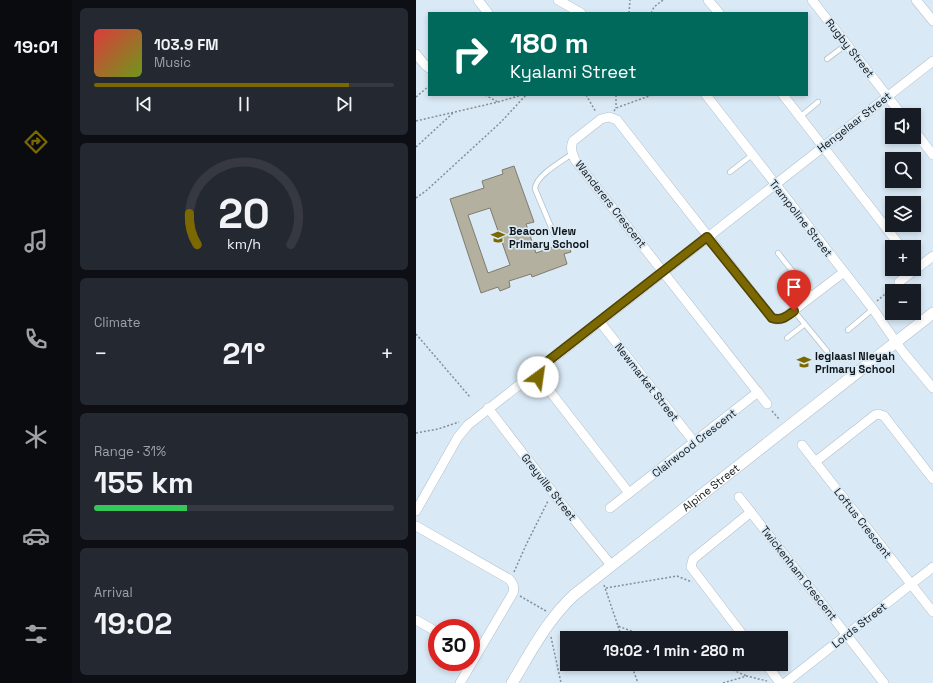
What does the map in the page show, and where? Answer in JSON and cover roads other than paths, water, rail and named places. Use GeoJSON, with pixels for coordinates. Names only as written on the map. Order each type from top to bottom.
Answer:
{"type":"FeatureCollection","features":[{"type":"Feature","properties":{"kind":"street"},"geometry":{"type":"LineString","coordinates":[[478,0],[487,12]]}},
{"type":"Feature","properties":{"kind":"street"},"geometry":{"type":"LineString","coordinates":[[558,0],[579,12]]}},
{"type":"Feature","properties":{"kind":"street"},"geometry":{"type":"LineString","coordinates":[[708,0],[718,12]]}},
{"type":"Feature","properties":{"kind":"street","name":"Rugby Street"},"geometry":{"type":"LineString","coordinates":[[812,0],[897,108]]}},
{"type":"Feature","properties":{"kind":"street"},"geometry":{"type":"LineString","coordinates":[[916,0],[933,21]]}},
{"type":"Feature","properties":{"kind":"street"},"geometry":{"type":"LineString","coordinates":[[416,54],[425,66],[428,68]]}},
{"type":"Feature","properties":{"kind":"street","name":"Hengelaar Street"},"geometry":{"type":"LineString","coordinates":[[416,511],[463,429],[933,61]]}},
{"type":"Feature","properties":{"kind":"street","name":"Trampoline Street"},"geometry":{"type":"LineString","coordinates":[[707,96],[844,272],[875,305],[903,352],[933,388]]}},
{"type":"Feature","properties":{"kind":"street"},"geometry":{"type":"LineString","coordinates":[[784,96],[896,240]]}},
{"type":"Feature","properties":{"kind":"street","name":"Wanderers Crescent"},"geometry":{"type":"LineString","coordinates":[[664,271],[575,160],[572,154],[571,146],[574,141],[600,119],[609,117],[617,120],[707,237]]}},
{"type":"Feature","properties":{"kind":"street"},"geometry":{"type":"LineString","coordinates":[[921,139],[933,155]]}},
{"type":"Feature","properties":{"kind":"street"},"geometry":{"type":"LineString","coordinates":[[707,237],[772,318],[778,320],[794,311],[844,272]]}},
{"type":"Feature","properties":{"kind":"street"},"geometry":{"type":"LineString","coordinates":[[921,263],[933,256]]}},
{"type":"Feature","properties":{"kind":"street"},"geometry":{"type":"LineString","coordinates":[[664,271],[768,405]]}},
{"type":"Feature","properties":{"kind":"street"},"geometry":{"type":"LineString","coordinates":[[898,283],[905,276]]}},
{"type":"Feature","properties":{"kind":"street","name":"Alpine Street"},"geometry":{"type":"LineString","coordinates":[[512,683],[544,630],[554,616],[574,595],[933,313]]}},
{"type":"Feature","properties":{"kind":"street","name":"Newmarket Street"},"geometry":{"type":"LineString","coordinates":[[600,322],[694,442]]}},
{"type":"Feature","properties":{"kind":"street"},"geometry":{"type":"LineString","coordinates":[[534,372],[630,493]]}},
{"type":"Feature","properties":{"kind":"street","name":"Clairwood Crescent"},"geometry":{"type":"LineString","coordinates":[[610,508],[758,392]]}},
{"type":"Feature","properties":{"kind":"street","name":"Greyville Street"},"geometry":{"type":"LineString","coordinates":[[488,408],[564,508],[611,565]]}},
{"type":"Feature","properties":{"kind":"street"},"geometry":{"type":"LineString","coordinates":[[815,462],[878,414],[884,416],[933,479]]}},
{"type":"Feature","properties":{"kind":"street","name":"Loftus Crescent"},"geometry":{"type":"LineString","coordinates":[[802,445],[933,612]]}},
{"type":"Feature","properties":{"kind":"street","name":"Twickenham Crescent"},"geometry":{"type":"LineString","coordinates":[[739,497],[884,683]]}},
{"type":"Feature","properties":{"kind":"street"},"geometry":{"type":"LineString","coordinates":[[740,631],[691,567],[693,559],[751,512]]}},
{"type":"Feature","properties":{"kind":"street"},"geometry":{"type":"LineString","coordinates":[[416,526],[513,583],[513,593],[480,644]]}},
{"type":"Feature","properties":{"kind":"street","name":"Lords Street"},"geometry":{"type":"LineString","coordinates":[[785,683],[933,567]]}},
{"type":"Feature","properties":{"kind":"street"},"geometry":{"type":"LineString","coordinates":[[416,620],[428,627]]}},
{"type":"Feature","properties":{"kind":"street"},"geometry":{"type":"LineString","coordinates":[[460,683],[466,671]]}},
{"type":"Feature","properties":{"kind":"street"},"geometry":{"type":"LineString","coordinates":[[771,671],[780,683]]}},
{"type":"Feature","properties":{"kind":"lane"},"geometry":{"type":"LineString","coordinates":[[827,59],[846,44]]}},
{"type":"Feature","properties":{"kind":"lane"},"geometry":{"type":"LineString","coordinates":[[800,117],[818,102]]}},
{"type":"Feature","properties":{"kind":"lane"},"geometry":{"type":"LineString","coordinates":[[554,234],[535,189],[535,185],[541,176],[572,154]]}},
{"type":"Feature","properties":{"kind":"lane"},"geometry":{"type":"LineString","coordinates":[[730,172],[752,155]]}},
{"type":"Feature","properties":{"kind":"lane"},"geometry":{"type":"LineString","coordinates":[[778,253],[813,297]]}},
{"type":"Feature","properties":{"kind":"lane"},"geometry":{"type":"LineString","coordinates":[[848,330],[875,305]]}},
{"type":"Feature","properties":{"kind":"lane"},"geometry":{"type":"LineString","coordinates":[[794,311],[826,351]]}},
{"type":"Feature","properties":{"kind":"lane"},"geometry":{"type":"LineString","coordinates":[[787,338],[805,324]]}},
{"type":"Feature","properties":{"kind":"place","name":"Beacon View Primary School"},"geometry":{"type":"Point","coordinates":[498,237]}},
{"type":"Feature","properties":{"kind":"place","name":"Ieglaasi Nieyah Primary School"},"geometry":{"type":"Point","coordinates":[804,362]}}]}
